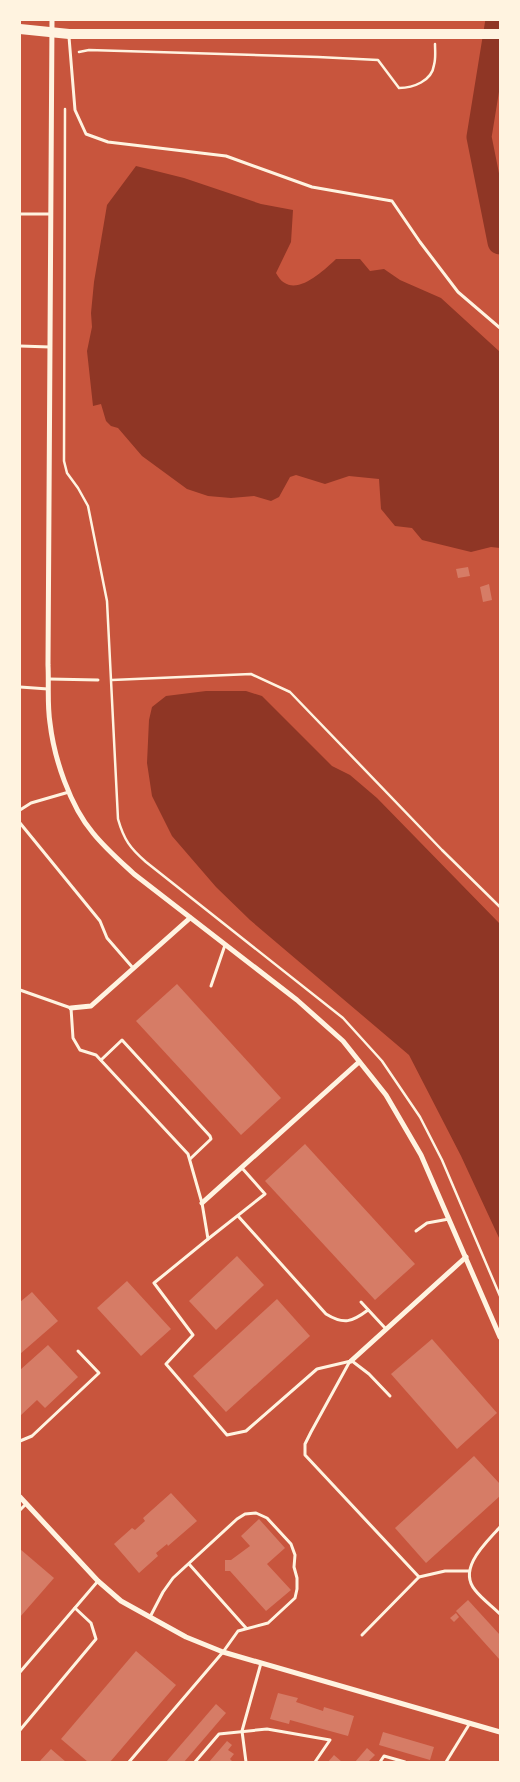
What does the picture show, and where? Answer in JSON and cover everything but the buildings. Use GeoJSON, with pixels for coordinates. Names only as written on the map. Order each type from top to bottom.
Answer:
{"type":"FeatureCollection","features":[{"type":"Feature","properties":{"kind":"main road"},"geometry":{"type":"LineString","coordinates":[[20,29],[69,34],[500,34]]}},
{"type":"Feature","properties":{"kind":"street"},"geometry":{"type":"LineString","coordinates":[[52,20],[49,689],[50,722],[55,754],[79,813],[92,833],[134,874],[297,1000],[343,1042],[386,1095],[421,1155],[500,1337]]}},
{"type":"Feature","properties":{"kind":"street"},"geometry":{"type":"LineString","coordinates":[[71,1008],[91,1006],[190,918]]}},
{"type":"Feature","properties":{"kind":"street"},"geometry":{"type":"LineString","coordinates":[[202,1203],[359,1062]]}},
{"type":"Feature","properties":{"kind":"street"},"geometry":{"type":"LineString","coordinates":[[351,1360],[466,1257]]}},
{"type":"Feature","properties":{"kind":"street"},"geometry":{"type":"LineString","coordinates":[[20,1497],[98,1581],[121,1600],[186,1637],[223,1652],[500,1732]]}},
{"type":"Feature","properties":{"kind":"lane"},"geometry":{"type":"LineString","coordinates":[[69,34],[75,110],[86,134],[108,142],[226,156],[312,187],[392,201],[458,292],[500,328]]}},
{"type":"Feature","properties":{"kind":"lane"},"geometry":{"type":"LineString","coordinates":[[20,214],[51,214]]}},
{"type":"Feature","properties":{"kind":"lane"},"geometry":{"type":"LineString","coordinates":[[20,346],[50,346]]}},
{"type":"Feature","properties":{"kind":"lane"},"geometry":{"type":"LineString","coordinates":[[49,679],[98,680]]}},
{"type":"Feature","properties":{"kind":"lane"},"geometry":{"type":"LineString","coordinates":[[20,687],[49,689]]}},
{"type":"Feature","properties":{"kind":"lane"},"geometry":{"type":"LineString","coordinates":[[20,810],[31,803],[70,792]]}},
{"type":"Feature","properties":{"kind":"lane"},"geometry":{"type":"LineString","coordinates":[[20,823],[100,921],[108,938],[134,968]]}},
{"type":"Feature","properties":{"kind":"lane"},"geometry":{"type":"LineString","coordinates":[[211,986],[226,945]]}},
{"type":"Feature","properties":{"kind":"lane"},"geometry":{"type":"LineString","coordinates":[[20,990],[71,1008],[73,1038],[80,1050],[96,1055],[188,1154],[202,1203],[208,1239]]}},
{"type":"Feature","properties":{"kind":"lane"},"geometry":{"type":"LineString","coordinates":[[101,1060],[122,1040],[210,1136],[211,1139],[189,1160]]}},
{"type":"Feature","properties":{"kind":"lane"},"geometry":{"type":"LineString","coordinates":[[241,1167],[265,1194],[154,1283],[193,1335],[166,1364],[227,1435],[246,1431],[317,1369],[351,1360]]}},
{"type":"Feature","properties":{"kind":"lane"},"geometry":{"type":"LineString","coordinates":[[238,1216],[326,1314],[336,1320],[346,1322],[356,1319],[368,1310]]}},
{"type":"Feature","properties":{"kind":"lane"},"geometry":{"type":"LineString","coordinates":[[416,1231],[427,1224],[449,1219]]}},
{"type":"Feature","properties":{"kind":"lane"},"geometry":{"type":"LineString","coordinates":[[361,1302],[386,1329]]}},
{"type":"Feature","properties":{"kind":"lane"},"geometry":{"type":"LineString","coordinates":[[20,1441],[32,1436],[99,1373],[78,1351]]}},
{"type":"Feature","properties":{"kind":"lane"},"geometry":{"type":"LineString","coordinates":[[351,1360],[369,1374],[390,1396]]}},
{"type":"Feature","properties":{"kind":"lane"},"geometry":{"type":"LineString","coordinates":[[351,1360],[305,1444],[305,1455],[419,1577]]}},
{"type":"Feature","properties":{"kind":"lane"},"geometry":{"type":"LineString","coordinates":[[20,1510],[26,1503]]}},
{"type":"Feature","properties":{"kind":"lane"},"geometry":{"type":"LineString","coordinates":[[129,1762],[223,1652],[238,1631],[268,1623],[295,1598],[297,1589],[294,1567],[295,1555],[291,1544],[267,1518],[256,1513],[245,1514],[237,1519],[173,1578],[163,1592],[150,1617]]}},
{"type":"Feature","properties":{"kind":"lane"},"geometry":{"type":"LineString","coordinates":[[500,1527],[478,1552],[469,1571],[473,1588],[500,1614]]}},
{"type":"Feature","properties":{"kind":"lane"},"geometry":{"type":"LineString","coordinates":[[188,1564],[246,1628]]}},
{"type":"Feature","properties":{"kind":"lane"},"geometry":{"type":"LineString","coordinates":[[362,1635],[419,1577],[445,1571],[469,1571]]}},
{"type":"Feature","properties":{"kind":"lane"},"geometry":{"type":"LineString","coordinates":[[20,1672],[98,1581]]}},
{"type":"Feature","properties":{"kind":"lane"},"geometry":{"type":"LineString","coordinates":[[20,1730],[96,1639],[92,1623],[75,1608]]}},
{"type":"Feature","properties":{"kind":"lane"},"geometry":{"type":"LineString","coordinates":[[246,1762],[242,1731],[261,1663]]}},
{"type":"Feature","properties":{"kind":"lane"},"geometry":{"type":"LineString","coordinates":[[446,1762],[470,1723]]}},
{"type":"Feature","properties":{"kind":"lane"},"geometry":{"type":"LineString","coordinates":[[195,1762],[219,1734],[267,1729],[330,1740],[315,1762]]}},
{"type":"Feature","properties":{"kind":"lane"},"geometry":{"type":"LineString","coordinates":[[380,1762],[384,1756],[405,1762]]}},
{"type":"Feature","properties":{"kind":"path"},"geometry":{"type":"LineString","coordinates":[[71,56],[89,50],[378,60],[399,88],[409,88],[425,81],[434,67],[435,39]]}},
{"type":"Feature","properties":{"kind":"path"},"geometry":{"type":"LineString","coordinates":[[66,100],[64,461],[67,473],[88,506],[107,601],[118,819],[123,837],[132,850],[146,862],[343,1018],[382,1061],[420,1117],[442,1160],[500,1296]]}},
{"type":"Feature","properties":{"kind":"path"},"geometry":{"type":"LineString","coordinates":[[112,680],[251,674],[290,692],[442,850],[500,907]]}},
{"type":"Feature","properties":{"kind":"shaded area"},"geometry":{"type":"Polygon","coordinates":[[[136,166],[184,178],[261,204],[293,210],[291,242],[276,273],[282,281],[290,285],[298,285],[314,277],[336,259],[360,259],[370,271],[384,269],[400,280],[441,298],[500,352],[500,548],[491,547],[471,552],[422,540],[412,528],[395,526],[381,509],[379,479],[349,476],[325,484],[296,475],[290,477],[279,497],[271,501],[254,496],[231,498],[208,496],[187,489],[142,456],[118,428],[111,426],[106,421],[101,404],[93,406],[87,351],[92,327],[91,313],[94,282],[107,205],[136,166]]]}},
{"type":"Feature","properties":{"kind":"shaded area"},"geometry":{"type":"Polygon","coordinates":[[[206,691],[246,691],[262,696],[332,766],[350,775],[377,798],[500,924],[500,1240],[461,1156],[409,1055],[250,920],[216,887],[172,836],[152,796],[147,763],[149,720],[152,707],[166,696],[206,691]]]}},
{"type":"Feature","properties":{"kind":"waterway"},"geometry":{"type":"LineString","coordinates":[[498,20],[479,137],[500,242]]}}]}
